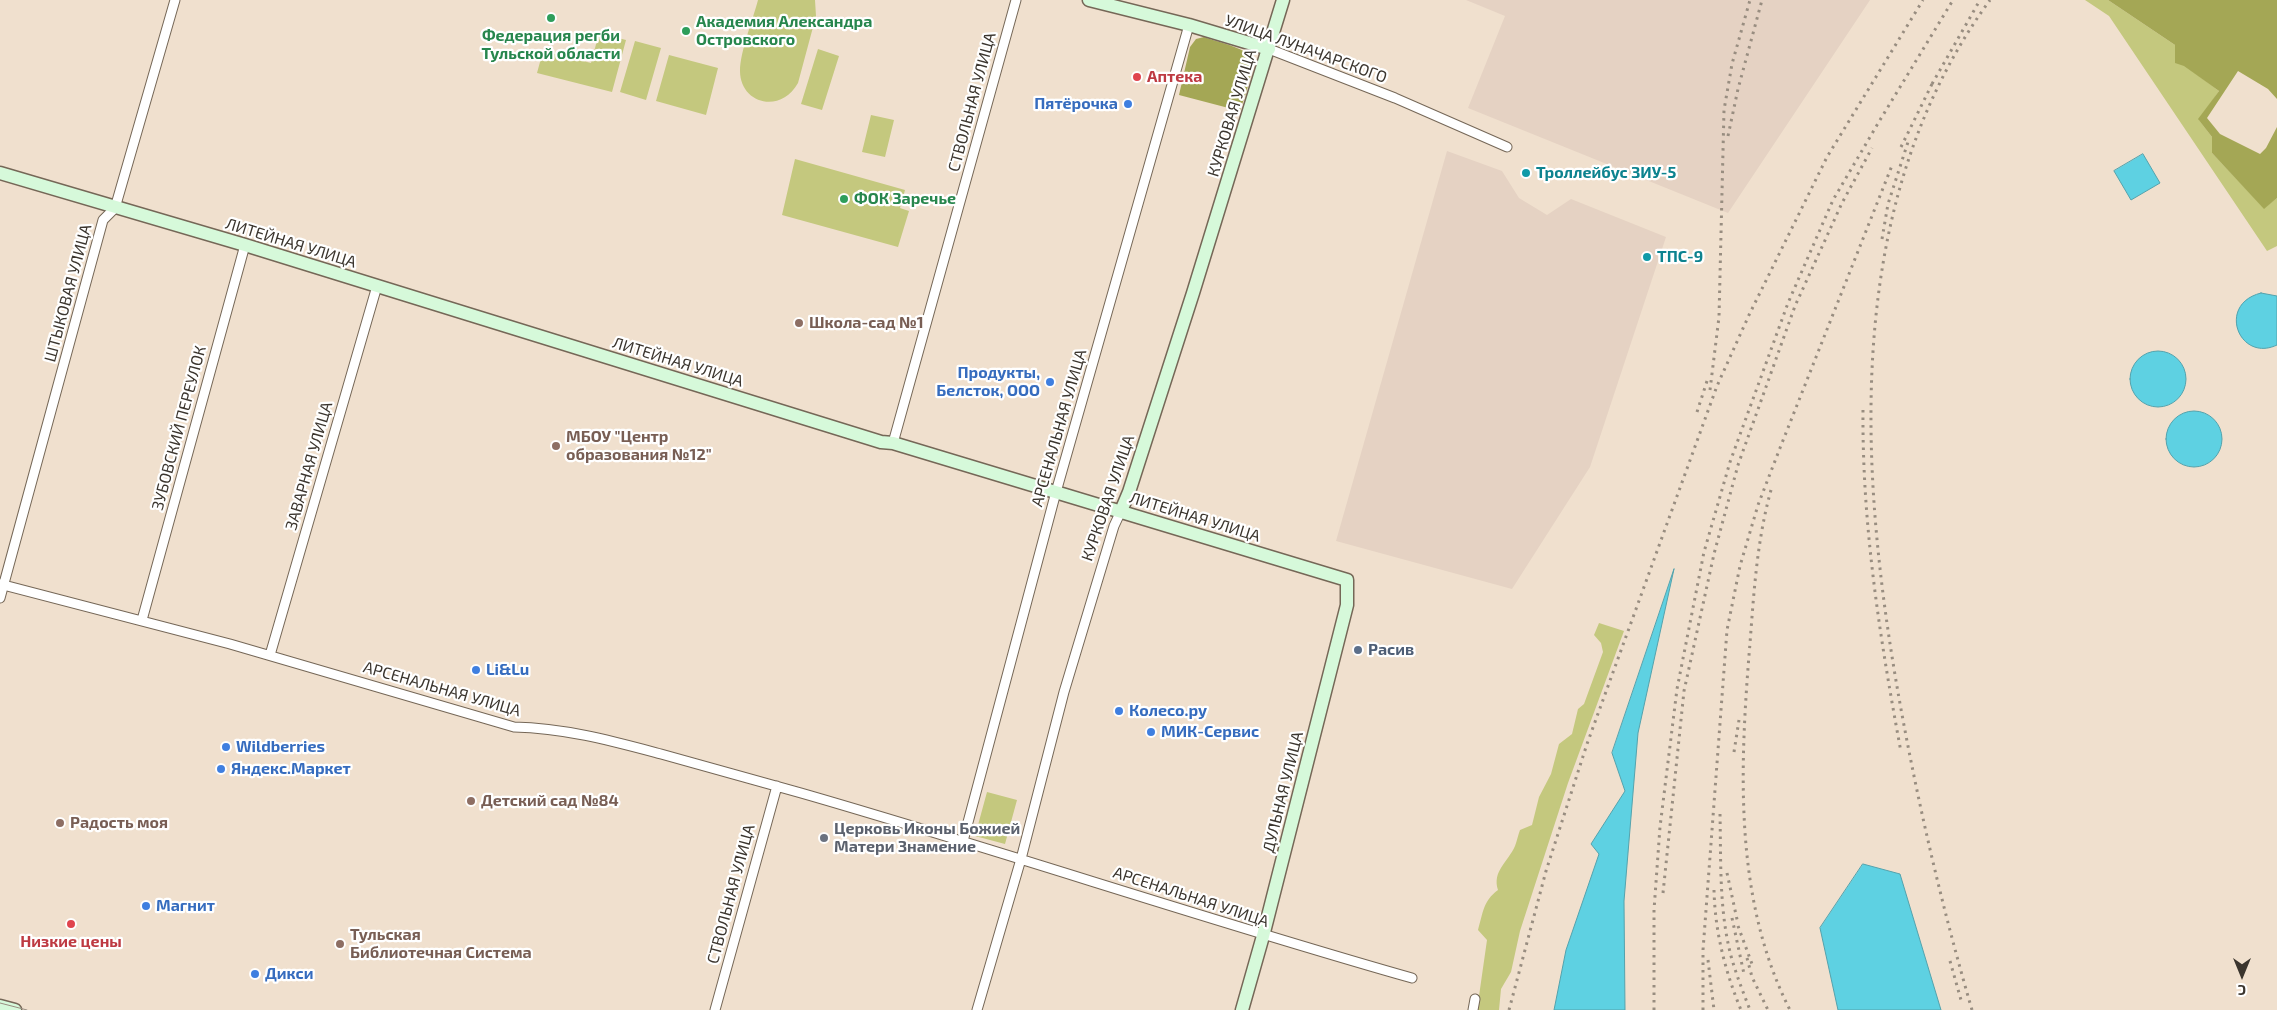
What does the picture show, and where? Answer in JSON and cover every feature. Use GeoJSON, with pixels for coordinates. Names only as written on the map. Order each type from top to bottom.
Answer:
{"type":"FeatureCollection","features":[{"type":"Feature","properties":{"kind":"street","name":"ШТЫКОВАЯ УЛИЦА"},"geometry":{"type":"LineString","coordinates":[[0,598],[2,584],[103,220],[115,208],[175,0]]}},
{"type":"Feature","properties":{"kind":"street","name":"СТВОЛЬНАЯ УЛИЦА"},"geometry":{"type":"LineString","coordinates":[[893,442],[1016,0]]}},
{"type":"Feature","properties":{"kind":"street","name":"УЛИЦА ЛУНАЧАРСКОГО"},"geometry":{"type":"LineString","coordinates":[[1089,0],[1189,25],[1269,48],[1394,98],[1507,147]]}},
{"type":"Feature","properties":{"kind":"street","name":"КУРКОВАЯ УЛИЦА"},"geometry":{"type":"LineString","coordinates":[[977,1010],[1022,859],[1064,692],[1114,526],[1129,492],[1193,293],[1283,0]]}},
{"type":"Feature","properties":{"kind":"street","name":"АРСЕНАЛЬНАЯ УЛИЦА"},"geometry":{"type":"LineString","coordinates":[[963,841],[1056,492],[1189,25]]}},
{"type":"Feature","properties":{"kind":"street","name":"ЛИТЕЙНАЯ УЛИЦА"},"geometry":{"type":"LineString","coordinates":[[0,173],[245,245],[881,442],[893,442],[1347,580]]}},
{"type":"Feature","properties":{"kind":"street","name":"ЗУБОВСКИЙ ПЕРЕУЛОК"},"geometry":{"type":"LineString","coordinates":[[142,620],[245,245]]}},
{"type":"Feature","properties":{"kind":"street","name":"ЗАВАРНАЯ УЛИЦА"},"geometry":{"type":"LineString","coordinates":[[270,655],[377,286]]}},
{"type":"Feature","properties":{"kind":"street","name":"ДУЛЬНАЯ УЛИЦА"},"geometry":{"type":"LineString","coordinates":[[1242,1010],[1263,936],[1347,605],[1347,580]]}},
{"type":"Feature","properties":{"kind":"street","name":"АРСЕНАЛЬНАЯ УЛИЦА"},"geometry":{"type":"LineString","coordinates":[[2,584],[270,655],[514,727],[548,728],[591,735],[777,786],[1022,859],[1263,936],[1412,978]]}},
{"type":"Feature","properties":{"kind":"street","name":"СТВОЛЬНАЯ УЛИЦА"},"geometry":{"type":"LineString","coordinates":[[715,1010],[777,786]]}},
{"type":"Feature","properties":{"kind":"street"},"geometry":{"type":"LineString","coordinates":[[1473,1010],[1475,999]]}},
{"type":"Feature","properties":{"kind":"street"},"geometry":{"type":"LineString","coordinates":[[0,1006],[14,1010]]}},
{"type":"Feature","properties":{"kind":"shaded area"},"geometry":{"type":"Polygon","coordinates":[[[1466,0],[1870,0],[1728,213],[1468,108],[1505,16],[1466,0]]]}},
{"type":"Feature","properties":{"kind":"shaded area"},"geometry":{"type":"Polygon","coordinates":[[[1447,151],[1502,171],[1519,198],[1547,215],[1571,199],[1666,237],[1590,467],[1512,589],[1336,541],[1447,151]]]}},
{"type":"Feature","properties":{"kind":"green space"},"geometry":{"type":"Polygon","coordinates":[[[758,0],[815,0],[816,16],[798,83],[790,93],[772,102],[762,101],[747,91],[742,82],[740,71],[744,45],[758,0]]]}},
{"type":"Feature","properties":{"kind":"green space"},"geometry":{"type":"Polygon","coordinates":[[[2085,0],[2108,0],[2175,45],[2184,65],[2219,91],[2199,120],[2212,137],[2212,153],[2264,208],[2277,198],[2277,246],[2267,251],[2109,16],[2085,0]]]}},
{"type":"Feature","properties":{"kind":"green space"},"geometry":{"type":"Polygon","coordinates":[[[2108,0],[2277,0],[2277,99],[2268,89],[2238,71],[2207,118],[2220,134],[2260,154],[2266,148],[2277,127],[2277,198],[2264,209],[2212,153],[2212,137],[2198,119],[2219,91],[2184,66],[2175,63],[2175,45],[2108,0]]]}},
{"type":"Feature","properties":{"kind":"green space"},"geometry":{"type":"Polygon","coordinates":[[[599,33],[626,40],[612,92],[537,73],[543,51],[591,63],[599,33]]]}},
{"type":"Feature","properties":{"kind":"green space"},"geometry":{"type":"Polygon","coordinates":[[[1204,37],[1236,47],[1249,56],[1251,63],[1250,80],[1240,111],[1179,95],[1190,47],[1196,39],[1204,37]]]}},
{"type":"Feature","properties":{"kind":"green space"},"geometry":{"type":"Polygon","coordinates":[[[635,41],[661,48],[646,100],[620,92],[635,41]]]}},
{"type":"Feature","properties":{"kind":"green space"},"geometry":{"type":"Polygon","coordinates":[[[818,49],[839,56],[822,110],[801,104],[818,49]]]}},
{"type":"Feature","properties":{"kind":"green space"},"geometry":{"type":"Polygon","coordinates":[[[669,55],[718,68],[706,115],[656,101],[669,55]]]}},
{"type":"Feature","properties":{"kind":"green space"},"geometry":{"type":"Polygon","coordinates":[[[871,115],[894,120],[885,157],[862,152],[871,115]]]}},
{"type":"Feature","properties":{"kind":"green space","name":"ФОК Заречье"},"geometry":{"type":"Polygon","coordinates":[[[795,159],[905,190],[900,208],[909,211],[898,247],[782,215],[795,159]]]}},
{"type":"Feature","properties":{"kind":"green space"},"geometry":{"type":"Polygon","coordinates":[[[1599,623],[1624,631],[1568,783],[1520,931],[1511,972],[1501,989],[1499,1010],[1477,1010],[1487,940],[1478,930],[1486,903],[1498,890],[1497,877],[1515,846],[1520,830],[1532,825],[1539,797],[1551,774],[1559,744],[1572,734],[1578,709],[1584,704],[1603,652],[1601,643],[1594,635],[1599,623]]]}},
{"type":"Feature","properties":{"kind":"green space"},"geometry":{"type":"Polygon","coordinates":[[[987,792],[1017,800],[1005,844],[975,836],[987,792]]]}},
{"type":"Feature","properties":{"kind":"water"},"geometry":{"type":"Polygon","coordinates":[[[2143,154],[2160,183],[2131,200],[2114,171],[2143,154]]]}},
{"type":"Feature","properties":{"kind":"water"},"geometry":{"type":"Polygon","coordinates":[[[2261,293],[2277,296],[2277,345],[2264,348],[2252,346],[2243,339],[2238,330],[2236,319],[2239,308],[2247,299],[2261,293]]]}},
{"type":"Feature","properties":{"kind":"water"},"geometry":{"type":"Polygon","coordinates":[[[2158,351],[2169,353],[2178,359],[2184,368],[2186,379],[2184,390],[2178,399],[2169,405],[2158,407],[2147,405],[2138,399],[2132,390],[2130,379],[2132,368],[2138,359],[2147,353],[2158,351]]]}},
{"type":"Feature","properties":{"kind":"water"},"geometry":{"type":"Polygon","coordinates":[[[2194,411],[2205,413],[2214,419],[2220,428],[2222,439],[2220,450],[2214,459],[2205,465],[2194,467],[2183,465],[2174,459],[2168,450],[2166,439],[2168,428],[2174,419],[2183,413],[2194,411]]]}},
{"type":"Feature","properties":{"kind":"water"},"geometry":{"type":"Polygon","coordinates":[[[1674,569],[1638,733],[1624,901],[1625,1010],[1554,1010],[1566,950],[1599,854],[1591,844],[1625,791],[1612,753],[1674,569]]]}},
{"type":"Feature","properties":{"kind":"water"},"geometry":{"type":"Polygon","coordinates":[[[1863,864],[1900,874],[1941,1010],[1838,1010],[1820,928],[1863,864]]]}},
{"type":"Feature","properties":{"kind":"tram line"},"geometry":{"type":"LineString","coordinates":[[0,1003],[27,1010]]}},
{"type":"Feature","properties":{"kind":"railway"},"geometry":{"type":"LineString","coordinates":[[1710,390],[1719,317],[1724,110],[1732,64],[1750,0]]}},
{"type":"Feature","properties":{"kind":"railway"},"geometry":{"type":"LineString","coordinates":[[1728,136],[1738,89],[1762,0]]}},
{"type":"Feature","properties":{"kind":"railway"},"geometry":{"type":"LineString","coordinates":[[1509,1010],[1546,871],[1587,744],[1717,386],[1749,315],[1827,157],[1923,0]]}},
{"type":"Feature","properties":{"kind":"railway"},"geometry":{"type":"LineString","coordinates":[[1654,1010],[1654,910],[1660,827],[1677,689],[1704,552],[1730,462],[1788,303],[1833,200],[1953,0]]}},
{"type":"Feature","properties":{"kind":"railway"},"geometry":{"type":"LineString","coordinates":[[1932,84],[1980,0]]}},
{"type":"Feature","properties":{"kind":"railway"},"geometry":{"type":"LineString","coordinates":[[1972,1010],[1931,855],[1899,698],[1885,610],[1875,519],[1871,428],[1874,337],[1886,248],[1908,161],[1942,78],[1990,0]]}},
{"type":"Feature","properties":{"kind":"railway"},"geometry":{"type":"LineString","coordinates":[[1901,147],[1934,80]]}},
{"type":"Feature","properties":{"kind":"railway"},"geometry":{"type":"LineString","coordinates":[[1882,239],[1888,204],[1908,142]]}},
{"type":"Feature","properties":{"kind":"railway"},"geometry":{"type":"LineString","coordinates":[[1663,893],[1684,691],[1714,554],[1738,465],[1795,306],[1842,203],[1872,148]]}},
{"type":"Feature","properties":{"kind":"railway"},"geometry":{"type":"LineString","coordinates":[[1703,1010],[1703,950],[1727,630],[1740,566],[1758,505],[1893,163]]}},
{"type":"Feature","properties":{"kind":"railway"},"geometry":{"type":"LineString","coordinates":[[1697,412],[1707,381]]}},
{"type":"Feature","properties":{"kind":"railway"},"geometry":{"type":"LineString","coordinates":[[1863,410],[1863,453],[1869,539],[1879,624],[1901,752]]}},
{"type":"Feature","properties":{"kind":"railway"},"geometry":{"type":"LineString","coordinates":[[1771,490],[1759,547],[1751,624],[1743,783],[1750,877],[1758,923],[1772,967],[1790,1010]]}},
{"type":"Feature","properties":{"kind":"railway"},"geometry":{"type":"LineString","coordinates":[[1734,752],[1739,720]]}},
{"type":"Feature","properties":{"kind":"railway"},"geometry":{"type":"LineString","coordinates":[[1720,814],[1721,885],[1724,921],[1731,956],[1750,1010]]}},
{"type":"Feature","properties":{"kind":"railway"},"geometry":{"type":"LineString","coordinates":[[1727,873],[1738,924]]}},
{"type":"Feature","properties":{"kind":"railway"},"geometry":{"type":"LineString","coordinates":[[1714,890],[1716,921],[1722,951],[1730,981],[1741,1010]]}},
{"type":"Feature","properties":{"kind":"railway"},"geometry":{"type":"LineString","coordinates":[[1732,918],[1744,974]]}},
{"type":"Feature","properties":{"kind":"railway"},"geometry":{"type":"LineString","coordinates":[[1738,926],[1752,964]]}},
{"type":"Feature","properties":{"kind":"railway"},"geometry":{"type":"LineString","coordinates":[[1747,958],[1752,977],[1768,1010]]}},
{"type":"Feature","properties":{"kind":"railway"},"geometry":{"type":"LineString","coordinates":[[1708,960],[1714,1010]]}},
{"type":"Feature","properties":{"kind":"railway"},"geometry":{"type":"LineString","coordinates":[[1950,961],[1961,1000]]}},
{"type":"Feature","properties":{"kind":"place","name":"Федерация регби Тульской области"},"geometry":{"type":"Point","coordinates":[551,18]}},
{"type":"Feature","properties":{"kind":"place","name":"Академия Александра Островского"},"geometry":{"type":"Point","coordinates":[686,31]}},
{"type":"Feature","properties":{"kind":"place","name":"Аптека"},"geometry":{"type":"Point","coordinates":[1137,77]}},
{"type":"Feature","properties":{"kind":"place","name":"Пятёрочка"},"geometry":{"type":"Point","coordinates":[1128,104]}},
{"type":"Feature","properties":{"kind":"place","name":"Троллейбус ЗИУ-5"},"geometry":{"type":"Point","coordinates":[1526,173]}},
{"type":"Feature","properties":{"kind":"place","name":"ФОК Заречье"},"geometry":{"type":"Point","coordinates":[844,199]}},
{"type":"Feature","properties":{"kind":"place","name":"ТПС-9"},"geometry":{"type":"Point","coordinates":[1647,257]}},
{"type":"Feature","properties":{"kind":"place","name":"Школа-сад №1"},"geometry":{"type":"Point","coordinates":[799,323]}},
{"type":"Feature","properties":{"kind":"place","name":"Продукты, Белсток, ООО"},"geometry":{"type":"Point","coordinates":[1050,382]}},
{"type":"Feature","properties":{"kind":"place","name":"МБОУ \"Центр образования №12\""},"geometry":{"type":"Point","coordinates":[556,446]}},
{"type":"Feature","properties":{"kind":"place","name":"Расив"},"geometry":{"type":"Point","coordinates":[1358,650]}},
{"type":"Feature","properties":{"kind":"place","name":"Li&Lu"},"geometry":{"type":"Point","coordinates":[476,670]}},
{"type":"Feature","properties":{"kind":"place","name":"Колесо.ру"},"geometry":{"type":"Point","coordinates":[1119,711]}},
{"type":"Feature","properties":{"kind":"place","name":"МИК-Сервис"},"geometry":{"type":"Point","coordinates":[1151,732]}},
{"type":"Feature","properties":{"kind":"place","name":"Wildberries"},"geometry":{"type":"Point","coordinates":[226,747]}},
{"type":"Feature","properties":{"kind":"place","name":"Яндекс.Маркет"},"geometry":{"type":"Point","coordinates":[221,769]}},
{"type":"Feature","properties":{"kind":"place","name":"Детский сад №84"},"geometry":{"type":"Point","coordinates":[471,801]}},
{"type":"Feature","properties":{"kind":"place","name":"Радость моя"},"geometry":{"type":"Point","coordinates":[60,823]}},
{"type":"Feature","properties":{"kind":"place","name":"Церковь Иконы Божией Матери Знамение"},"geometry":{"type":"Point","coordinates":[824,838]}},
{"type":"Feature","properties":{"kind":"place","name":"Магнит"},"geometry":{"type":"Point","coordinates":[146,906]}},
{"type":"Feature","properties":{"kind":"place","name":"Низкие цены"},"geometry":{"type":"Point","coordinates":[71,924]}},
{"type":"Feature","properties":{"kind":"place","name":"Тульская Библиотечная Система"},"geometry":{"type":"Point","coordinates":[340,944]}},
{"type":"Feature","properties":{"kind":"place","name":"Дикси"},"geometry":{"type":"Point","coordinates":[255,974]}}]}
